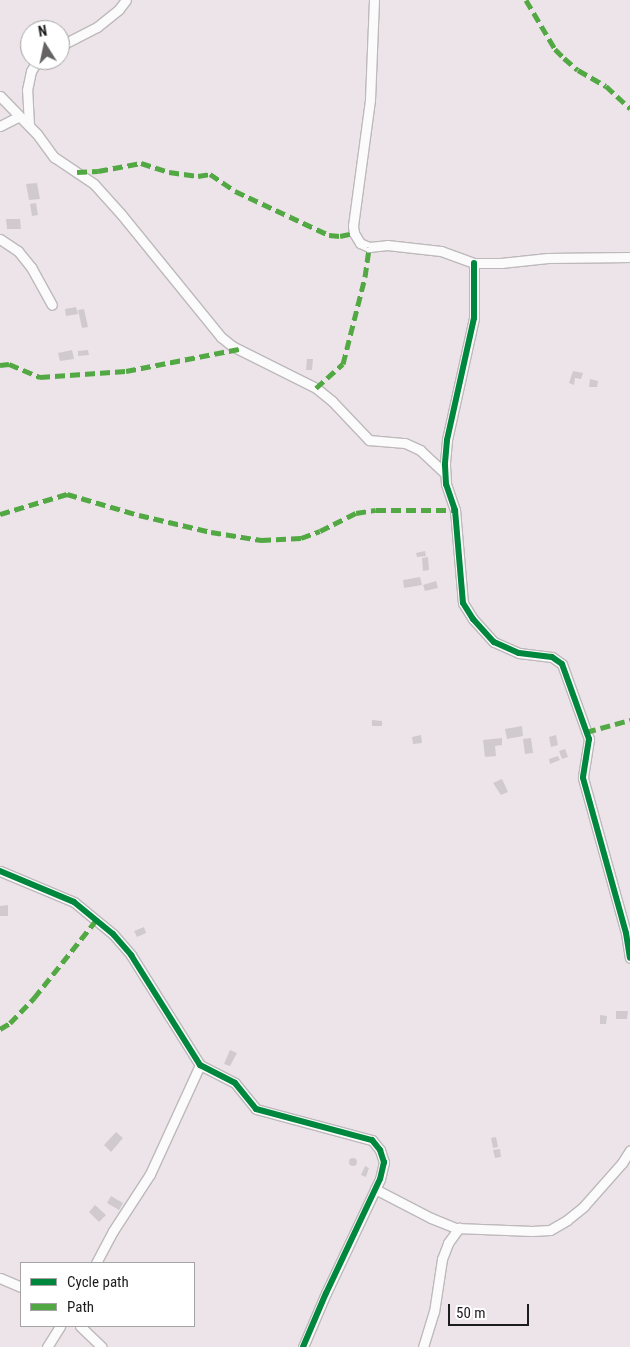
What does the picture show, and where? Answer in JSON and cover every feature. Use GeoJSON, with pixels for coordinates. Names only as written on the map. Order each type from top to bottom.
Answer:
{"type":"FeatureCollection","features":[{"type":"Feature","properties":{"kind":"street"},"geometry":{"type":"LineString","coordinates":[[70,41],[97,27],[119,9],[126,0]]}},
{"type":"Feature","properties":{"kind":"street"},"geometry":{"type":"LineString","coordinates":[[374,0],[370,100],[353,219],[354,233],[360,243],[370,247],[387,246],[432,250],[474,263],[501,263],[548,258],[630,257]]}},
{"type":"Feature","properties":{"kind":"street"},"geometry":{"type":"LineString","coordinates":[[29,126],[27,90],[33,70]]}},
{"type":"Feature","properties":{"kind":"street"},"geometry":{"type":"LineString","coordinates":[[0,96],[18,117],[29,126],[54,157],[94,184],[156,254],[221,337],[232,346],[316,388],[332,401],[369,440],[404,443],[420,450],[445,473]]}},
{"type":"Feature","properties":{"kind":"street"},"geometry":{"type":"LineString","coordinates":[[0,126],[18,117]]}},
{"type":"Feature","properties":{"kind":"street"},"geometry":{"type":"LineString","coordinates":[[0,239],[24,258],[52,305]]}},
{"type":"Feature","properties":{"kind":"street"},"geometry":{"type":"LineString","coordinates":[[474,263],[474,318],[447,440],[445,473],[455,510],[463,603],[494,642],[519,653],[552,657],[562,664],[589,739],[583,778],[626,933],[630,958]]}},
{"type":"Feature","properties":{"kind":"street"},"geometry":{"type":"LineString","coordinates":[[0,871],[74,902],[113,934],[130,955],[200,1065],[236,1083],[256,1110],[372,1140],[380,1150],[384,1162],[375,1189],[303,1347]]}},
{"type":"Feature","properties":{"kind":"street"},"geometry":{"type":"LineString","coordinates":[[97,1262],[113,1231],[150,1174],[200,1065]]}},
{"type":"Feature","properties":{"kind":"street"},"geometry":{"type":"LineString","coordinates":[[375,1189],[431,1218],[459,1228],[550,1230],[567,1220],[584,1206],[622,1163],[630,1150]]}},
{"type":"Feature","properties":{"kind":"street"},"geometry":{"type":"LineString","coordinates":[[423,1347],[434,1312],[442,1259],[448,1244],[459,1228]]}},
{"type":"Feature","properties":{"kind":"street"},"geometry":{"type":"LineString","coordinates":[[0,1278],[20,1287]]}},
{"type":"Feature","properties":{"kind":"street"},"geometry":{"type":"LineString","coordinates":[[47,1347],[59,1327]]}},
{"type":"Feature","properties":{"kind":"street"},"geometry":{"type":"LineString","coordinates":[[81,1327],[102,1347]]}},
{"type":"Feature","properties":{"kind":"building"},"geometry":{"type":"Polygon","coordinates":[[[37,183],[40,199],[29,200],[26,184],[37,183]]]}},
{"type":"Feature","properties":{"kind":"building"},"geometry":{"type":"Polygon","coordinates":[[[36,203],[38,215],[32,216],[30,204],[36,203]]]}},
{"type":"Feature","properties":{"kind":"building"},"geometry":{"type":"Polygon","coordinates":[[[6,219],[20,219],[21,229],[7,229],[6,219]]]}},
{"type":"Feature","properties":{"kind":"building"},"geometry":{"type":"Polygon","coordinates":[[[76,307],[78,314],[66,316],[65,309],[76,307]]]}},
{"type":"Feature","properties":{"kind":"building"},"geometry":{"type":"Polygon","coordinates":[[[84,309],[88,327],[82,328],[78,310],[84,309]]]}},
{"type":"Feature","properties":{"kind":"building"},"geometry":{"type":"Polygon","coordinates":[[[72,350],[74,359],[60,361],[58,353],[72,350]]]}},
{"type":"Feature","properties":{"kind":"building"},"geometry":{"type":"Polygon","coordinates":[[[88,350],[89,355],[78,356],[78,351],[88,350]]]}},
{"type":"Feature","properties":{"kind":"building"},"geometry":{"type":"Polygon","coordinates":[[[307,359],[313,359],[312,370],[306,370],[307,359]]]}},
{"type":"Feature","properties":{"kind":"building"},"geometry":{"type":"Polygon","coordinates":[[[573,371],[583,373],[581,379],[575,378],[574,385],[569,383],[573,371]]]}},
{"type":"Feature","properties":{"kind":"building"},"geometry":{"type":"Polygon","coordinates":[[[590,379],[598,381],[597,387],[589,387],[590,379]]]}},
{"type":"Feature","properties":{"kind":"building"},"geometry":{"type":"Polygon","coordinates":[[[425,551],[426,556],[417,557],[416,553],[425,551]]]}},
{"type":"Feature","properties":{"kind":"building"},"geometry":{"type":"Polygon","coordinates":[[[428,557],[429,570],[423,571],[422,558],[428,557]]]}},
{"type":"Feature","properties":{"kind":"building"},"geometry":{"type":"Polygon","coordinates":[[[420,577],[422,585],[404,588],[403,580],[420,577]]]}},
{"type":"Feature","properties":{"kind":"building"},"geometry":{"type":"Polygon","coordinates":[[[436,581],[438,588],[425,591],[423,585],[436,581]]]}},
{"type":"Feature","properties":{"kind":"building"},"geometry":{"type":"Polygon","coordinates":[[[372,720],[382,721],[382,726],[372,726],[372,720]]]}},
{"type":"Feature","properties":{"kind":"building"},"geometry":{"type":"Polygon","coordinates":[[[522,726],[523,736],[507,739],[505,729],[522,726]]]}},
{"type":"Feature","properties":{"kind":"building"},"geometry":{"type":"Polygon","coordinates":[[[421,735],[422,743],[413,744],[412,737],[421,735]]]}},
{"type":"Feature","properties":{"kind":"building"},"geometry":{"type":"Polygon","coordinates":[[[556,735],[558,745],[551,747],[549,737],[556,735]]]}},
{"type":"Feature","properties":{"kind":"building"},"geometry":{"type":"Polygon","coordinates":[[[502,738],[502,745],[495,746],[496,756],[485,757],[483,740],[502,738]]]}},
{"type":"Feature","properties":{"kind":"building"},"geometry":{"type":"Polygon","coordinates":[[[531,738],[533,753],[525,754],[523,739],[531,738]]]}},
{"type":"Feature","properties":{"kind":"building"},"geometry":{"type":"Polygon","coordinates":[[[565,749],[568,757],[562,759],[559,751],[565,749]]]}},
{"type":"Feature","properties":{"kind":"building"},"geometry":{"type":"Polygon","coordinates":[[[558,756],[560,760],[550,764],[549,759],[558,756]]]}},
{"type":"Feature","properties":{"kind":"building"},"geometry":{"type":"Polygon","coordinates":[[[502,779],[508,792],[501,795],[493,783],[502,779]]]}},
{"type":"Feature","properties":{"kind":"building"},"geometry":{"type":"Polygon","coordinates":[[[8,905],[8,916],[0,916],[0,906],[8,905]]]}},
{"type":"Feature","properties":{"kind":"building"},"geometry":{"type":"Polygon","coordinates":[[[144,927],[146,933],[137,937],[134,931],[144,927]]]}},
{"type":"Feature","properties":{"kind":"building"},"geometry":{"type":"Polygon","coordinates":[[[616,1011],[628,1011],[627,1019],[616,1019],[616,1011]]]}},
{"type":"Feature","properties":{"kind":"building"},"geometry":{"type":"Polygon","coordinates":[[[600,1015],[607,1016],[606,1024],[600,1024],[600,1015]]]}},
{"type":"Feature","properties":{"kind":"building"},"geometry":{"type":"Polygon","coordinates":[[[230,1050],[237,1053],[230,1066],[224,1064],[230,1050]]]}},
{"type":"Feature","properties":{"kind":"building"},"geometry":{"type":"Polygon","coordinates":[[[116,1132],[123,1138],[111,1152],[104,1145],[116,1132]]]}},
{"type":"Feature","properties":{"kind":"building"},"geometry":{"type":"Polygon","coordinates":[[[496,1137],[498,1147],[493,1148],[491,1138],[496,1137]]]}},
{"type":"Feature","properties":{"kind":"building"},"geometry":{"type":"Polygon","coordinates":[[[500,1149],[501,1157],[495,1158],[493,1150],[500,1149]]]}},
{"type":"Feature","properties":{"kind":"building"},"geometry":{"type":"Polygon","coordinates":[[[353,1158],[357,1162],[353,1166],[349,1162],[353,1158]]]}},
{"type":"Feature","properties":{"kind":"building"},"geometry":{"type":"Polygon","coordinates":[[[365,1166],[369,1168],[366,1177],[361,1175],[365,1166]]]}},
{"type":"Feature","properties":{"kind":"building"},"geometry":{"type":"Polygon","coordinates":[[[111,1196],[123,1203],[119,1210],[107,1203],[111,1196]]]}},
{"type":"Feature","properties":{"kind":"building"},"geometry":{"type":"Polygon","coordinates":[[[95,1205],[106,1215],[99,1222],[89,1212],[95,1205]]]}},
{"type":"Feature","properties":{"kind":"marked path"},"geometry":{"type":"LineString","coordinates":[[526,0],[555,49],[578,70],[606,86],[630,108]]}},
{"type":"Feature","properties":{"kind":"marked path"},"geometry":{"type":"LineString","coordinates":[[77,172],[98,171],[141,163],[169,172],[198,176],[210,174],[235,191],[329,235],[340,236],[354,233]]}},
{"type":"Feature","properties":{"kind":"marked path"},"geometry":{"type":"LineString","coordinates":[[316,388],[343,364],[365,277],[369,247]]}},
{"type":"Feature","properties":{"kind":"marked path"},"geometry":{"type":"LineString","coordinates":[[0,365],[9,364],[40,377],[126,371],[239,349]]}},
{"type":"Feature","properties":{"kind":"marked path"},"geometry":{"type":"LineString","coordinates":[[0,514],[67,494],[139,515],[211,532],[261,540],[301,538],[356,513],[376,510],[455,510]]}},
{"type":"Feature","properties":{"kind":"marked path"},"geometry":{"type":"LineString","coordinates":[[586,732],[630,720]]}},
{"type":"Feature","properties":{"kind":"marked path"},"geometry":{"type":"LineString","coordinates":[[0,1029],[10,1023],[34,998],[97,919]]}},
{"type":"Feature","properties":{"kind":"cycle path"},"geometry":{"type":"LineString","coordinates":[[474,263],[474,318],[447,440],[445,465],[446,484],[455,510],[463,603],[473,619],[494,642],[519,653],[552,657],[562,664],[589,739],[583,778],[626,933],[630,958]]}},
{"type":"Feature","properties":{"kind":"cycle path"},"geometry":{"type":"LineString","coordinates":[[0,871],[74,902],[113,934],[131,955],[200,1065],[235,1083],[256,1109],[372,1140],[380,1150],[384,1162],[380,1179],[326,1293],[303,1347]]}}]}
